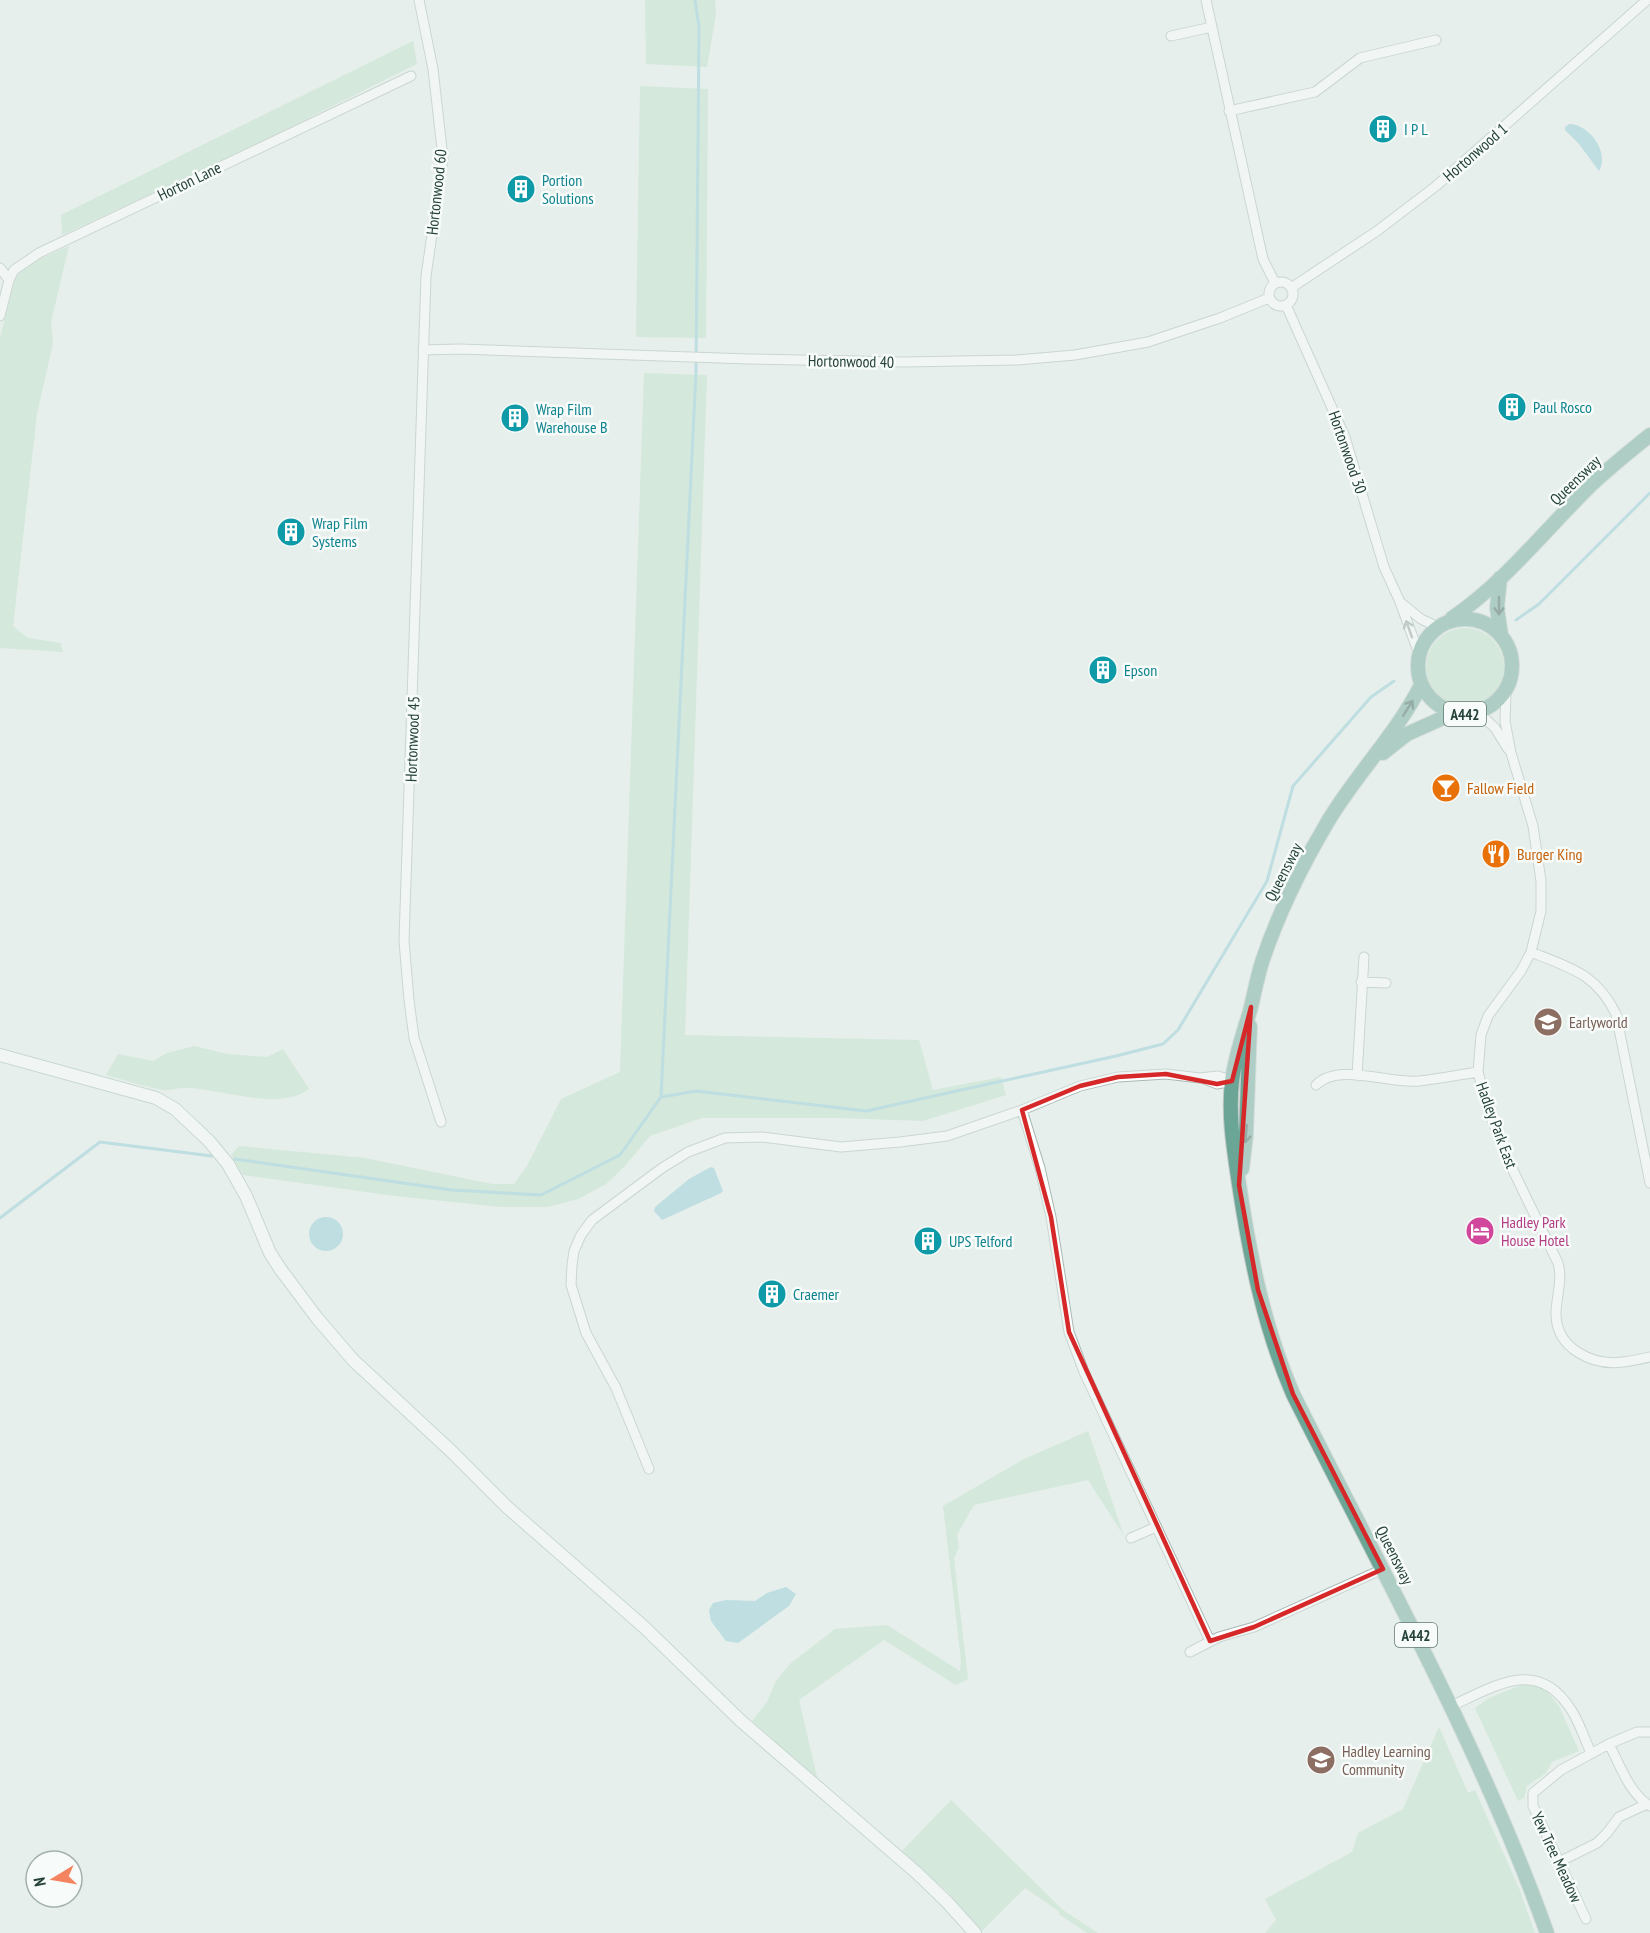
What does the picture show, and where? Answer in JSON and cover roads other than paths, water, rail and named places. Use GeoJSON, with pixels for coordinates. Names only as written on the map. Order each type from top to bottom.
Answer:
{"type":"FeatureCollection","features":[{"type":"Feature","properties":{"kind":"main road","name":"Queensway"},"geometry":{"type":"LineString","coordinates":[[1442,625],[1468,608],[1591,485],[1650,435]]}},
{"type":"Feature","properties":{"kind":"main road","name":"A442"},"geometry":{"type":"LineString","coordinates":[[1421,685],[1440,707],[1454,713],[1466,714],[1489,708],[1506,692],[1513,666],[1508,646],[1501,635],[1497,608],[1500,578]]}},
{"type":"Feature","properties":{"kind":"main road"},"geometry":{"type":"LineString","coordinates":[[1421,685],[1417,670],[1419,654],[1429,634],[1442,625],[1465,618],[1485,623],[1501,635]]}},
{"type":"Feature","properties":{"kind":"main road","name":"Queensway"},"geometry":{"type":"LineString","coordinates":[[1421,685],[1409,709],[1327,823],[1293,885],[1276,923],[1261,964],[1236,1058],[1232,1081],[1230,1123],[1245,1229],[1258,1290],[1283,1370],[1303,1415],[1451,1706],[1497,1807],[1547,1933]]}},
{"type":"Feature","properties":{"kind":"main road","name":"Queensway"},"geometry":{"type":"LineString","coordinates":[[1368,764],[1407,734],[1454,713]]}},
{"type":"Feature","properties":{"kind":"main road","name":"Queensway"},"geometry":{"type":"LineString","coordinates":[[1239,1185],[1246,1135],[1251,1007]]}},
{"type":"Feature","properties":{"kind":"main road"},"geometry":{"type":"LineString","coordinates":[[1232,1081],[1248,1082]]}},
{"type":"Feature","properties":{"kind":"street","name":"Hortonwood 60"},"geometry":{"type":"LineString","coordinates":[[419,0],[433,69],[443,158],[426,276],[423,350]]}},
{"type":"Feature","properties":{"kind":"street"},"geometry":{"type":"LineString","coordinates":[[1206,0],[1263,259],[1275,283]]}},
{"type":"Feature","properties":{"kind":"street","name":"Hortonwood 1"},"geometry":{"type":"LineString","coordinates":[[1291,288],[1377,231],[1436,186],[1647,0]]}},
{"type":"Feature","properties":{"kind":"street"},"geometry":{"type":"LineString","coordinates":[[1171,36],[1212,27]]}},
{"type":"Feature","properties":{"kind":"street"},"geometry":{"type":"LineString","coordinates":[[1229,111],[1315,92],[1360,58],[1436,40]]}},
{"type":"Feature","properties":{"kind":"street","name":"Horton Lane"},"geometry":{"type":"LineString","coordinates":[[9,280],[14,270],[39,253],[411,76]]}},
{"type":"Feature","properties":{"kind":"street"},"geometry":{"type":"LineString","coordinates":[[0,268],[9,280],[0,316]]}},
{"type":"Feature","properties":{"kind":"street"},"geometry":{"type":"LineString","coordinates":[[1282,282],[1291,288],[1293,295],[1286,305],[1274,304],[1269,298],[1270,288],[1275,283],[1282,282]]}},
{"type":"Feature","properties":{"kind":"street","name":"Hortonwood 40"},"geometry":{"type":"LineString","coordinates":[[423,350],[948,362],[1017,360],[1075,355],[1148,342],[1220,318],[1269,298]]}},
{"type":"Feature","properties":{"kind":"street","name":"Hortonwood 30"},"geometry":{"type":"LineString","coordinates":[[1286,305],[1345,437],[1384,567],[1419,654]]}},
{"type":"Feature","properties":{"kind":"street","name":"Hortonwood 45"},"geometry":{"type":"LineString","coordinates":[[423,350],[404,941],[414,1038],[441,1122]]}},
{"type":"Feature","properties":{"kind":"street"},"geometry":{"type":"LineString","coordinates":[[1400,603],[1421,619],[1442,625]]}},
{"type":"Feature","properties":{"kind":"street","name":"Hadley Park East"},"geometry":{"type":"LineString","coordinates":[[1506,692],[1505,721],[1511,753],[1533,826],[1540,881],[1540,922],[1531,952],[1521,971],[1488,1017],[1481,1035],[1478,1072],[1488,1110],[1508,1160],[1560,1269],[1555,1317],[1563,1338],[1575,1351],[1598,1361],[1623,1362],[1650,1357]]}},
{"type":"Feature","properties":{"kind":"street","name":"Hadley Park East"},"geometry":{"type":"LineString","coordinates":[[1478,712],[1495,728],[1511,753]]}},
{"type":"Feature","properties":{"kind":"street"},"geometry":{"type":"LineString","coordinates":[[1531,952],[1583,974],[1598,986],[1609,1000],[1616,1014],[1650,1183]]}},
{"type":"Feature","properties":{"kind":"street"},"geometry":{"type":"LineString","coordinates":[[1357,1076],[1364,957]]}},
{"type":"Feature","properties":{"kind":"street"},"geometry":{"type":"LineString","coordinates":[[1361,982],[1386,983]]}},
{"type":"Feature","properties":{"kind":"street"},"geometry":{"type":"LineString","coordinates":[[0,1055],[156,1098],[175,1109],[209,1141],[228,1164],[246,1196],[270,1253],[317,1318],[353,1360],[451,1451],[507,1507],[644,1627],[741,1720],[918,1874],[975,1933]]}},
{"type":"Feature","properties":{"kind":"street"},"geometry":{"type":"LineString","coordinates":[[1316,1085],[1327,1076],[1417,1081],[1478,1072]]}},
{"type":"Feature","properties":{"kind":"street"},"geometry":{"type":"LineString","coordinates":[[649,1469],[616,1388],[586,1333],[571,1286],[574,1251],[592,1220],[662,1168],[688,1152],[725,1138],[762,1137],[841,1147],[947,1136],[1022,1110],[1080,1086],[1118,1077],[1166,1074],[1200,1077],[1217,1084],[1232,1081]]}},
{"type":"Feature","properties":{"kind":"street"},"geometry":{"type":"LineString","coordinates":[[1022,1110],[1040,1168],[1051,1216],[1070,1332],[1084,1372],[1210,1641]]}},
{"type":"Feature","properties":{"kind":"street"},"geometry":{"type":"LineString","coordinates":[[1131,1538],[1156,1527]]}},
{"type":"Feature","properties":{"kind":"street"},"geometry":{"type":"LineString","coordinates":[[1190,1652],[1210,1641],[1254,1627],[1383,1569]]}},
{"type":"Feature","properties":{"kind":"street"},"geometry":{"type":"LineString","coordinates":[[1451,1706],[1501,1684],[1516,1680],[1535,1680],[1556,1690],[1574,1713],[1591,1753]]}},
{"type":"Feature","properties":{"kind":"street","name":"Yew Tree Meadow"},"geometry":{"type":"LineString","coordinates":[[1586,1919],[1533,1806],[1533,1793],[1561,1770],[1591,1753],[1637,1732],[1650,1732]]}},
{"type":"Feature","properties":{"kind":"street"},"geometry":{"type":"LineString","coordinates":[[1609,1744],[1633,1790],[1648,1805]]}},
{"type":"Feature","properties":{"kind":"street"},"geometry":{"type":"LineString","coordinates":[[1558,1862],[1597,1843],[1619,1817],[1648,1805]]}},
{"type":"Feature","properties":{"kind":"water"},"geometry":{"type":"Polygon","coordinates":[[[1569,124],[1584,129],[1596,140],[1602,156],[1599,171],[1579,144],[1565,130],[1569,124]]]}},
{"type":"Feature","properties":{"kind":"water"},"geometry":{"type":"Polygon","coordinates":[[[711,1167],[714,1168],[723,1191],[662,1220],[654,1211],[655,1207],[689,1179],[711,1167]]]}},
{"type":"Feature","properties":{"kind":"water"},"geometry":{"type":"Polygon","coordinates":[[[326,1217],[338,1222],[343,1234],[338,1246],[326,1251],[314,1246],[309,1234],[314,1222],[326,1217]]]}},
{"type":"Feature","properties":{"kind":"water"},"geometry":{"type":"Polygon","coordinates":[[[786,1587],[796,1594],[789,1606],[738,1643],[726,1641],[711,1621],[709,1610],[713,1603],[726,1600],[755,1601],[767,1593],[786,1587]]]}},
{"type":"Feature","properties":{"kind":"waterway"},"geometry":{"type":"LineString","coordinates":[[235,1159],[452,1190],[541,1195],[620,1155],[661,1097],[696,372],[699,27],[695,0]]}},
{"type":"Feature","properties":{"kind":"waterway"},"geometry":{"type":"LineString","coordinates":[[1516,620],[1539,604],[1650,493]]}},
{"type":"Feature","properties":{"kind":"waterway"},"geometry":{"type":"LineString","coordinates":[[661,1097],[696,1091],[866,1111],[1163,1044],[1178,1030],[1267,881],[1293,786],[1371,697],[1394,681]]}},
{"type":"Feature","properties":{"kind":"waterway"},"geometry":{"type":"LineString","coordinates":[[0,1218],[100,1142],[212,1156]]}},
{"type":"Feature","properties":{"kind":"place","name":"I P L"},"geometry":{"type":"Point","coordinates":[1383,129]}},
{"type":"Feature","properties":{"kind":"place","name":"Portion Solutions"},"geometry":{"type":"Point","coordinates":[521,189]}},
{"type":"Feature","properties":{"kind":"place","name":"Paul Rosco"},"geometry":{"type":"Point","coordinates":[1512,407]}},
{"type":"Feature","properties":{"kind":"place","name":"Wrap Film Warehouse B"},"geometry":{"type":"Point","coordinates":[515,418]}},
{"type":"Feature","properties":{"kind":"place","name":"Wrap Film Systems"},"geometry":{"type":"Point","coordinates":[291,532]}},
{"type":"Feature","properties":{"kind":"place","name":"Epson"},"geometry":{"type":"Point","coordinates":[1103,670]}},
{"type":"Feature","properties":{"kind":"place","name":"Fallow Field"},"geometry":{"type":"Point","coordinates":[1446,788]}},
{"type":"Feature","properties":{"kind":"place","name":"Burger King"},"geometry":{"type":"Point","coordinates":[1496,854]}},
{"type":"Feature","properties":{"kind":"place","name":"Earlyworld"},"geometry":{"type":"Point","coordinates":[1548,1022]}},
{"type":"Feature","properties":{"kind":"place","name":"Hadley Park House Hotel"},"geometry":{"type":"Point","coordinates":[1480,1231]}},
{"type":"Feature","properties":{"kind":"place","name":"UPS Telford"},"geometry":{"type":"Point","coordinates":[928,1241]}},
{"type":"Feature","properties":{"kind":"place","name":"Craemer"},"geometry":{"type":"Point","coordinates":[772,1294]}},
{"type":"Feature","properties":{"kind":"place","name":"Hadley Learning Community"},"geometry":{"type":"Point","coordinates":[1321,1760]}}]}
